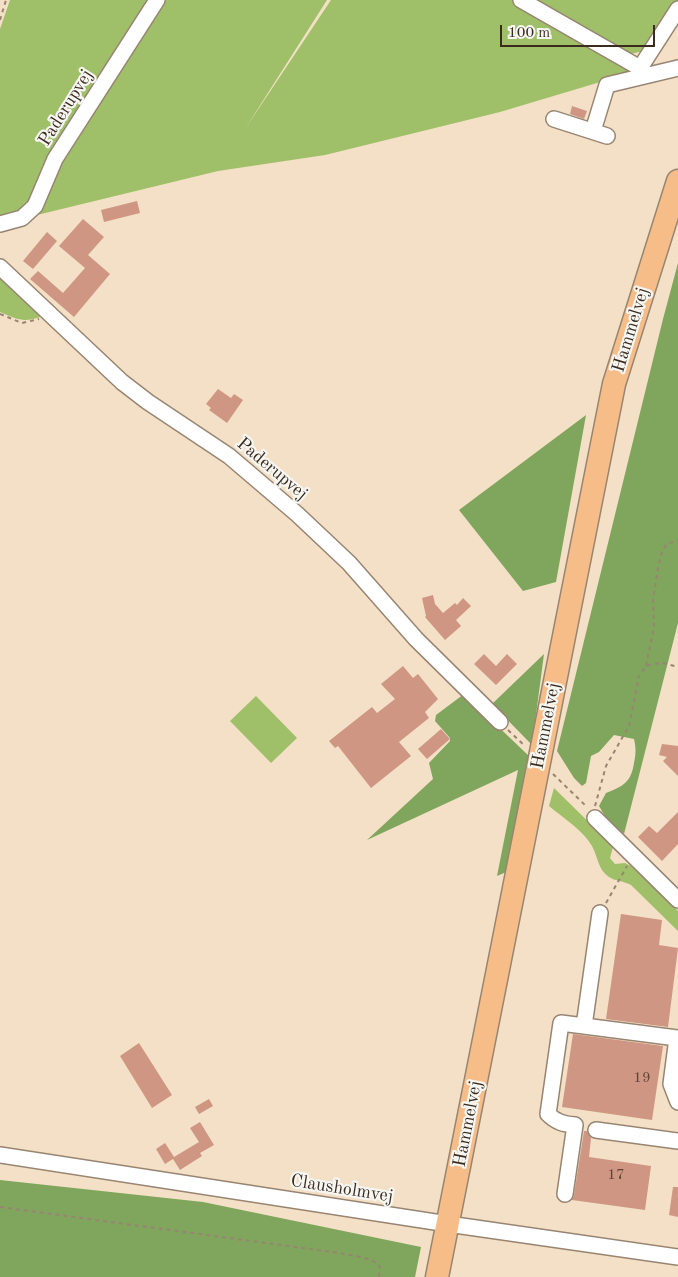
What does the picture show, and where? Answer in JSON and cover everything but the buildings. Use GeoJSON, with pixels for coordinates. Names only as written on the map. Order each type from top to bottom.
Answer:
{"type":"FeatureCollection","features":[{"type":"Feature","properties":{"kind":"highway","name":"Hammelvej"},"geometry":{"type":"LineString","coordinates":[[437,1277],[614,384],[678,182]]}},
{"type":"Feature","properties":{"kind":"street","name":"Paderupvej"},"geometry":{"type":"LineString","coordinates":[[0,224],[22,218],[36,206],[55,159],[157,0]]}},
{"type":"Feature","properties":{"kind":"street"},"geometry":{"type":"LineString","coordinates":[[521,0],[641,72]]}},
{"type":"Feature","properties":{"kind":"street"},"geometry":{"type":"LineString","coordinates":[[641,72],[678,9]]}},
{"type":"Feature","properties":{"kind":"street"},"geometry":{"type":"LineString","coordinates":[[554,119],[600,134],[607,84],[641,72],[678,68]]}},
{"type":"Feature","properties":{"kind":"street","name":"Paderupvej"},"geometry":{"type":"LineString","coordinates":[[0,267],[122,382],[148,402],[229,456],[297,514],[349,563],[416,639],[500,722]]}},
{"type":"Feature","properties":{"kind":"street"},"geometry":{"type":"LineString","coordinates":[[594,816],[678,900]]}},
{"type":"Feature","properties":{"kind":"street"},"geometry":{"type":"LineString","coordinates":[[584,1026],[600,913]]}},
{"type":"Feature","properties":{"kind":"street"},"geometry":{"type":"LineString","coordinates":[[565,1194],[575,1126],[554,1120],[548,1114],[561,1023],[677,1038],[672,1084],[678,1102]]}},
{"type":"Feature","properties":{"kind":"street"},"geometry":{"type":"LineString","coordinates":[[596,1130],[672,1140]]}},
{"type":"Feature","properties":{"kind":"street","name":"Clausholmvej"},"geometry":{"type":"LineString","coordinates":[[0,1155],[448,1224],[678,1257]]}},
{"type":"Feature","properties":{"kind":"path"},"geometry":{"type":"LineString","coordinates":[[0,20],[6,0]]}},
{"type":"Feature","properties":{"kind":"path"},"geometry":{"type":"LineString","coordinates":[[0,314],[22,322],[35,321],[50,314]]}},
{"type":"Feature","properties":{"kind":"path"},"geometry":{"type":"LineString","coordinates":[[594,816],[606,766],[629,726],[640,676],[646,666],[654,627],[653,600],[662,552],[667,544],[678,540]]}},
{"type":"Feature","properties":{"kind":"path"},"geometry":{"type":"LineString","coordinates":[[646,666],[663,663],[678,667]]}},
{"type":"Feature","properties":{"kind":"path"},"geometry":{"type":"LineString","coordinates":[[500,722],[529,750]]}},
{"type":"Feature","properties":{"kind":"path"},"geometry":{"type":"LineString","coordinates":[[552,772],[594,816]]}},
{"type":"Feature","properties":{"kind":"path"},"geometry":{"type":"LineString","coordinates":[[600,913],[626,868],[629,852]]}},
{"type":"Feature","properties":{"kind":"path"},"geometry":{"type":"LineString","coordinates":[[0,1207],[340,1253],[378,1264],[380,1267],[379,1277]]}},
{"type":"Feature","properties":{"kind":"green space"},"geometry":{"type":"Polygon","coordinates":[[[10,0],[151,0],[32,202],[17,214],[0,218],[0,29],[10,0]]]}},
{"type":"Feature","properties":{"kind":"green space"},"geometry":{"type":"Polygon","coordinates":[[[165,0],[327,0],[245,129],[331,0],[514,0],[637,71],[500,112],[325,155],[218,171],[37,215],[62,161],[165,0]]]}},
{"type":"Feature","properties":{"kind":"green space"},"geometry":{"type":"Polygon","coordinates":[[[530,0],[678,0],[678,3],[648,50],[626,55],[530,0]]]}},
{"type":"Feature","properties":{"kind":"green space"},"geometry":{"type":"Polygon","coordinates":[[[678,263],[678,623],[624,834],[606,818],[599,806],[606,793],[618,788],[629,779],[633,769],[635,753],[634,739],[614,735],[599,752],[591,756],[586,783],[582,786],[574,778],[557,751],[678,263]]]}},
{"type":"Feature","properties":{"kind":"green space"},"geometry":{"type":"Polygon","coordinates":[[[0,274],[41,314],[40,317],[29,320],[20,319],[0,312],[0,274]]]}},
{"type":"Feature","properties":{"kind":"green space"},"geometry":{"type":"Polygon","coordinates":[[[586,415],[556,582],[523,591],[459,510],[586,415]]]}},
{"type":"Feature","properties":{"kind":"green space"},"geometry":{"type":"Polygon","coordinates":[[[544,654],[532,745],[492,704],[544,654]]]}},
{"type":"Feature","properties":{"kind":"green space"},"geometry":{"type":"Polygon","coordinates":[[[464,694],[530,757],[511,870],[497,876],[518,770],[367,840],[433,779],[429,763],[450,741],[450,738],[435,721],[436,715],[464,694]]]}},
{"type":"Feature","properties":{"kind":"green space"},"geometry":{"type":"Polygon","coordinates":[[[256,696],[297,738],[271,763],[230,721],[256,696]]]}},
{"type":"Feature","properties":{"kind":"green space"},"geometry":{"type":"Polygon","coordinates":[[[554,788],[611,844],[613,847],[610,858],[615,864],[625,863],[631,866],[678,911],[678,931],[631,885],[605,874],[588,840],[578,829],[549,806],[554,788]]]}},
{"type":"Feature","properties":{"kind":"green space"},"geometry":{"type":"Polygon","coordinates":[[[0,1180],[203,1202],[421,1247],[415,1277],[0,1277],[0,1180]]]}}]}
